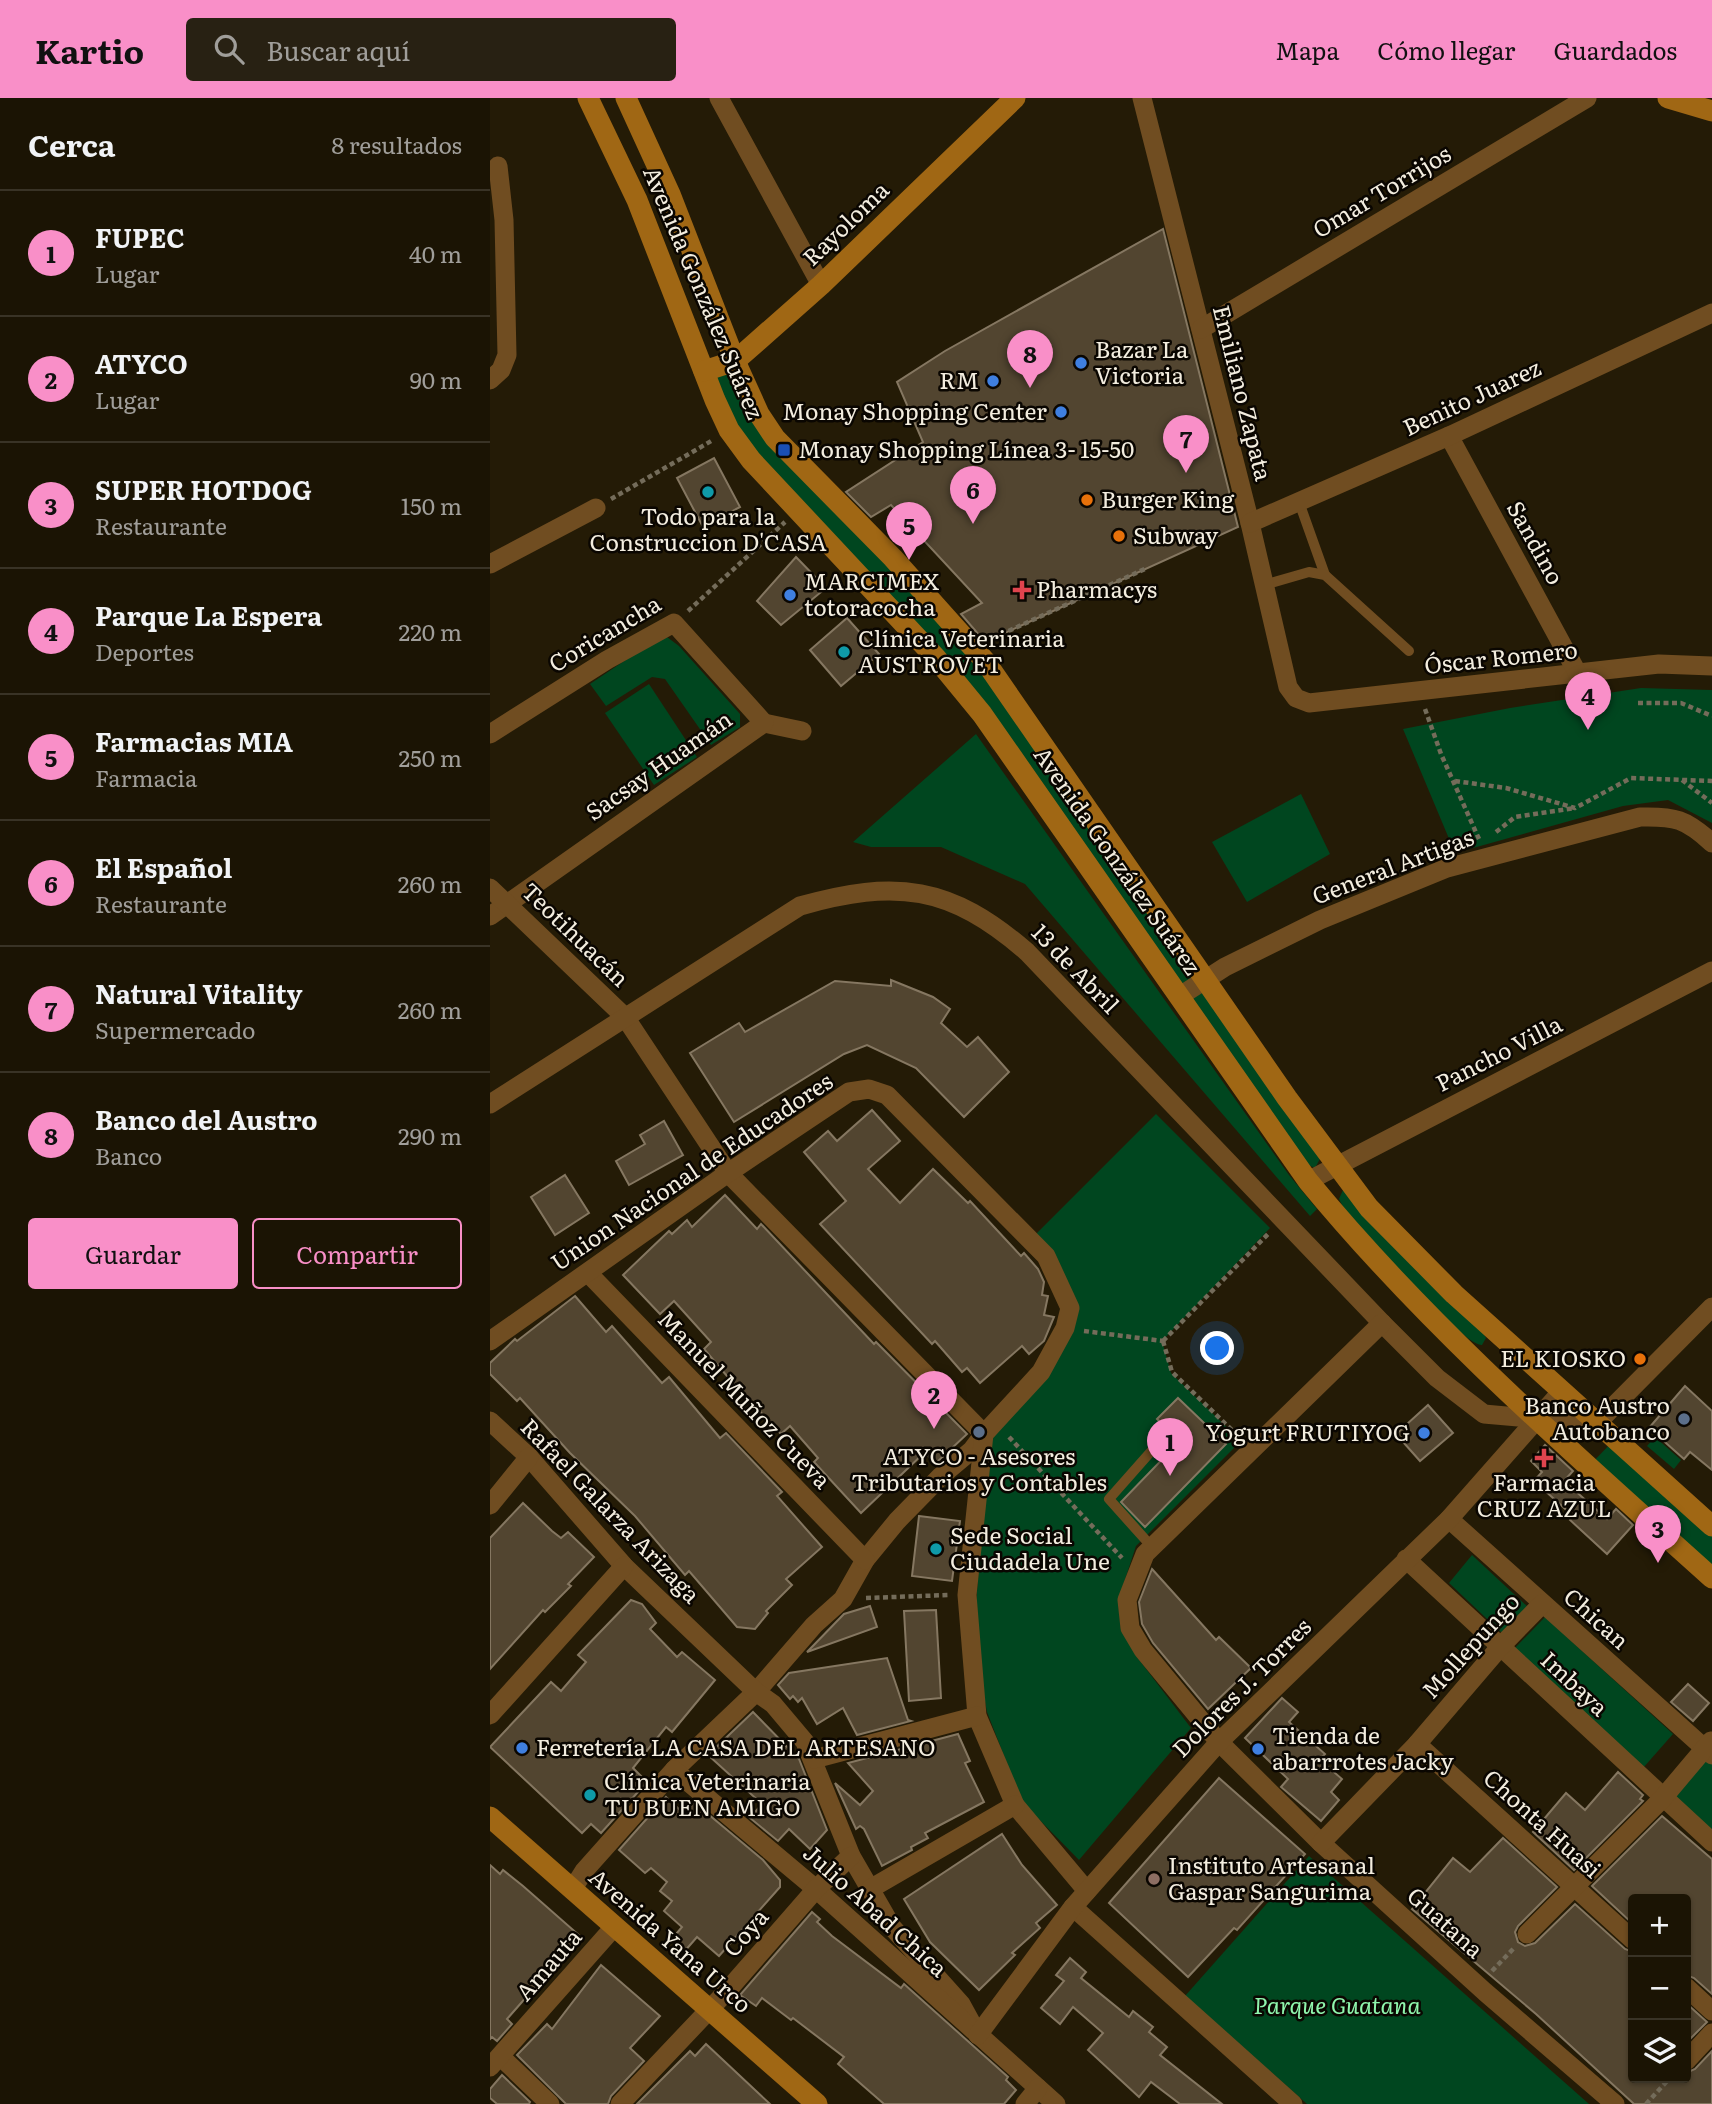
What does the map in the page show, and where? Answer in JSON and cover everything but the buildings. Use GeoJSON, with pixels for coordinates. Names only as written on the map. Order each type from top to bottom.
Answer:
{"type":"FeatureCollection","features":[{"type":"Feature","properties":{"kind":"main road","name":"Avenida González Suárez"},"geometry":{"type":"LineString","coordinates":[[588,98],[637,200],[729,430],[751,460],[936,658],[982,713],[1308,1181],[1404,1291],[1712,1578]]}},
{"type":"Feature","properties":{"kind":"main road","name":"Avenida González Suárez"},"geometry":{"type":"LineString","coordinates":[[626,98],[670,194],[735,361],[759,414],[784,450],[893,558],[973,647],[1017,704],[1205,979],[1336,1166],[1369,1208],[1411,1253],[1561,1392],[1712,1526]]}},
{"type":"Feature","properties":{"kind":"main road","name":"Rayoloma"},"geometry":{"type":"LineString","coordinates":[[704,371],[735,361],[821,285],[1015,98]]}},
{"type":"Feature","properties":{"kind":"main road"},"geometry":{"type":"LineString","coordinates":[[1668,98],[1712,111]]}},
{"type":"Feature","properties":{"kind":"main road","name":"Avenida Yana Urco"},"geometry":{"type":"LineString","coordinates":[[490,1817],[817,2104]]}},
{"type":"Feature","properties":{"kind":"street"},"geometry":{"type":"LineString","coordinates":[[719,98],[821,285]]}},
{"type":"Feature","properties":{"kind":"street","name":"Emiliano Zapata"},"geometry":{"type":"LineString","coordinates":[[1142,98],[1250,523],[1288,687],[1296,698]]}},
{"type":"Feature","properties":{"kind":"street","name":"Omar Torrijos"},"geometry":{"type":"LineString","coordinates":[[1201,329],[1587,98]]}},
{"type":"Feature","properties":{"kind":"street"},"geometry":{"type":"LineString","coordinates":[[490,380],[501,370],[507,355],[504,220],[498,166]]}},
{"type":"Feature","properties":{"kind":"street","name":"Benito Juarez"},"geometry":{"type":"LineString","coordinates":[[1250,523],[1449,436],[1712,313]]}},
{"type":"Feature","properties":{"kind":"street","name":"Sandino"},"geometry":{"type":"LineString","coordinates":[[1449,436],[1578,674]]}},
{"type":"Feature","properties":{"kind":"street"},"geometry":{"type":"LineString","coordinates":[[490,564],[596,508]]}},
{"type":"Feature","properties":{"kind":"street","name":"Sacsay Huamán"},"geometry":{"type":"LineString","coordinates":[[490,916],[764,723],[674,623]]}},
{"type":"Feature","properties":{"kind":"street","name":"Coricancha"},"geometry":{"type":"LineString","coordinates":[[490,734],[607,660],[674,623]]}},
{"type":"Feature","properties":{"kind":"street","name":"Óscar Romero"},"geometry":{"type":"LineString","coordinates":[[1296,698],[1309,703],[1659,664],[1712,666]]}},
{"type":"Feature","properties":{"kind":"street"},"geometry":{"type":"LineString","coordinates":[[764,723],[802,731]]}},
{"type":"Feature","properties":{"kind":"street","name":"General Artigas"},"geometry":{"type":"LineString","coordinates":[[1180,996],[1205,979],[1320,920],[1459,865],[1640,817],[1668,816],[1692,824],[1712,843]]}},
{"type":"Feature","properties":{"kind":"street","name":"Teotihuacán"},"geometry":{"type":"LineString","coordinates":[[490,888],[625,1017],[728,1173],[990,1428]]}},
{"type":"Feature","properties":{"kind":"street","name":"13 de Abril"},"geometry":{"type":"LineString","coordinates":[[490,1104],[800,906],[845,893],[894,890],[930,894],[993,922],[1027,952],[1437,1378],[1483,1414],[1508,1419],[1538,1417],[1597,1424]]}},
{"type":"Feature","properties":{"kind":"street","name":"Pancho Villa"},"geometry":{"type":"LineString","coordinates":[[1308,1181],[1712,971]]}},
{"type":"Feature","properties":{"kind":"street","name":"Union Nacional de Educadores"},"geometry":{"type":"LineString","coordinates":[[490,1341],[728,1173],[849,1092],[869,1089],[887,1095],[1046,1256],[1070,1308],[1065,1328]]}},
{"type":"Feature","properties":{"kind":"street","name":"Manuel Muñoz Cueva"},"geometry":{"type":"LineString","coordinates":[[588,1273],[865,1560]]}},
{"type":"Feature","properties":{"kind":"street"},"geometry":{"type":"LineString","coordinates":[[1597,1424],[1712,1307]]}},
{"type":"Feature","properties":{"kind":"street","name":"Guatana"},"geometry":{"type":"LineString","coordinates":[[1382,1323],[1144,1554],[1127,1600],[1130,1628],[1143,1650],[1219,1742],[1321,1843],[1478,1986],[1615,2104]]}},
{"type":"Feature","properties":{"kind":"street"},"geometry":{"type":"LineString","coordinates":[[572,1891],[584,1871],[674,1770],[756,1692],[814,1625],[843,1599],[865,1560],[897,1521],[941,1476],[972,1450],[1041,1372],[1065,1328]]}},
{"type":"Feature","properties":{"kind":"street","name":"Dolores J. Torres"},"geometry":{"type":"LineString","coordinates":[[978,2035],[1073,1907],[1219,1742],[1449,1519],[1561,1392]]}},
{"type":"Feature","properties":{"kind":"street","name":"Rafael Galarza Arizaga"},"geometry":{"type":"LineString","coordinates":[[490,1421],[529,1457],[624,1566],[756,1692]]}},
{"type":"Feature","properties":{"kind":"street"},"geometry":{"type":"LineString","coordinates":[[990,1428],[967,1595],[977,1716],[1015,1805],[1087,1891]]}},
{"type":"Feature","properties":{"kind":"street"},"geometry":{"type":"LineString","coordinates":[[490,1505],[529,1457]]}},
{"type":"Feature","properties":{"kind":"street","name":"Chican"},"geometry":{"type":"LineString","coordinates":[[1449,1519],[1542,1604],[1709,1748]]}},
{"type":"Feature","properties":{"kind":"street","name":"Imbaya"},"geometry":{"type":"LineString","coordinates":[[1406,1559],[1489,1633],[1500,1647],[1662,1799],[1712,1842]]}},
{"type":"Feature","properties":{"kind":"street"},"geometry":{"type":"LineString","coordinates":[[490,1715],[624,1566]]}},
{"type":"Feature","properties":{"kind":"street","name":"Mollepungo"},"geometry":{"type":"LineString","coordinates":[[1321,1843],[1417,1744],[1500,1647],[1542,1604]]}},
{"type":"Feature","properties":{"kind":"street","name":"Julio Abad Chica"},"geometry":{"type":"LineString","coordinates":[[756,1692],[773,1704],[804,1742],[814,1759],[851,1856],[892,1927],[961,2004],[978,2035]]}},
{"type":"Feature","properties":{"kind":"street"},"geometry":{"type":"LineString","coordinates":[[814,1759],[977,1716]]}},
{"type":"Feature","properties":{"kind":"street","name":"Chonta Huasi"},"geometry":{"type":"LineString","coordinates":[[1417,1744],[1628,1935]]}},
{"type":"Feature","properties":{"kind":"street"},"geometry":{"type":"LineString","coordinates":[[1527,1934],[1709,1748]]}},
{"type":"Feature","properties":{"kind":"street","name":"Julio Abad Chica"},"geometry":{"type":"LineString","coordinates":[[674,1770],[816,1889],[1056,2104]]}},
{"type":"Feature","properties":{"kind":"street"},"geometry":{"type":"LineString","coordinates":[[870,1889],[1015,1805]]}},
{"type":"Feature","properties":{"kind":"street","name":"Coya"},"geometry":{"type":"LineString","coordinates":[[620,2104],[816,1889],[851,1856]]}},
{"type":"Feature","properties":{"kind":"street"},"geometry":{"type":"LineString","coordinates":[[1073,1907],[1293,2104]]}},
{"type":"Feature","properties":{"kind":"street","name":"Amauta"},"geometry":{"type":"LineString","coordinates":[[495,2062],[615,1926]]}},
{"type":"Feature","properties":{"kind":"street"},"geometry":{"type":"LineString","coordinates":[[1691,1992],[1712,2011]]}},
{"type":"Feature","properties":{"kind":"street"},"geometry":{"type":"LineString","coordinates":[[1691,2056],[1712,2034]]}},
{"type":"Feature","properties":{"kind":"street"},"geometry":{"type":"LineString","coordinates":[[495,2062],[551,2104]]}},
{"type":"Feature","properties":{"kind":"street"},"geometry":{"type":"LineString","coordinates":[[1025,2104],[1038,2088]]}},
{"type":"Feature","properties":{"kind":"lane"},"geometry":{"type":"LineString","coordinates":[[1299,502],[1325,575],[1409,651]]}},
{"type":"Feature","properties":{"kind":"lane"},"geometry":{"type":"LineString","coordinates":[[1264,585],[1308,572],[1325,575]]}},
{"type":"Feature","properties":{"kind":"lane"},"geometry":{"type":"LineString","coordinates":[[1152,1547],[1109,1499],[1162,1439]]}},
{"type":"Feature","properties":{"kind":"path"},"geometry":{"type":"LineString","coordinates":[[596,508],[729,430]]}},
{"type":"Feature","properties":{"kind":"path","name":"Coricancha"},"geometry":{"type":"LineString","coordinates":[[674,623],[798,510]]}},
{"type":"Feature","properties":{"kind":"path"},"geometry":{"type":"LineString","coordinates":[[973,647],[1147,568]]}},
{"type":"Feature","properties":{"kind":"path"},"geometry":{"type":"LineString","coordinates":[[1419,691],[1441,754],[1482,845],[1514,817],[1575,808],[1631,778],[1712,781]]}},
{"type":"Feature","properties":{"kind":"path"},"geometry":{"type":"LineString","coordinates":[[1638,703],[1681,703],[1712,716]]}},
{"type":"Feature","properties":{"kind":"path"},"geometry":{"type":"LineString","coordinates":[[1680,778],[1712,803]]}},
{"type":"Feature","properties":{"kind":"path"},"geometry":{"type":"LineString","coordinates":[[1455,781],[1506,788],[1575,808]]}},
{"type":"Feature","properties":{"kind":"path"},"geometry":{"type":"LineString","coordinates":[[1163,1341],[1284,1217]]}},
{"type":"Feature","properties":{"kind":"path"},"geometry":{"type":"LineString","coordinates":[[1065,1328],[1163,1341]]}},
{"type":"Feature","properties":{"kind":"path"},"geometry":{"type":"LineString","coordinates":[[1163,1341],[1172,1372],[1252,1449]]}},
{"type":"Feature","properties":{"kind":"path"},"geometry":{"type":"LineString","coordinates":[[990,1428],[1137,1574]]}},
{"type":"Feature","properties":{"kind":"path"},"geometry":{"type":"LineString","coordinates":[[843,1599],[967,1595]]}},
{"type":"Feature","properties":{"kind":"path"},"geometry":{"type":"LineString","coordinates":[[1478,1986],[1527,1934]]}},
{"type":"Feature","properties":{"kind":"path"},"geometry":{"type":"LineString","coordinates":[[1646,2104],[1665,2083]]}},
{"type":"Feature","properties":{"kind":"green space"},"geometry":{"type":"Polygon","coordinates":[[[735,361],[759,414],[937,606],[1205,979],[1180,996],[982,714],[751,460],[704,371],[735,361]]]}},
{"type":"Feature","properties":{"kind":"green space"},"geometry":{"type":"Polygon","coordinates":[[[667,637],[679,646],[740,714],[740,727],[711,745],[665,679],[652,677],[606,706],[590,684],[657,639],[667,637]]]}},
{"type":"Feature","properties":{"kind":"green space"},"geometry":{"type":"Polygon","coordinates":[[[649,684],[697,757],[654,785],[605,713],[649,684]]]}},
{"type":"Feature","properties":{"kind":"green space"},"geometry":{"type":"Polygon","coordinates":[[[1641,688],[1712,690],[1712,823],[1668,800],[1623,806],[1455,853],[1403,729],[1510,708],[1641,688]]]}},
{"type":"Feature","properties":{"kind":"green space"},"geometry":{"type":"Polygon","coordinates":[[[976,734],[1289,1175],[1317,1209],[1310,1216],[1025,884],[941,847],[871,847],[853,842],[976,734]]]}},
{"type":"Feature","properties":{"kind":"green space"},"geometry":{"type":"Polygon","coordinates":[[[1301,794],[1330,854],[1247,902],[1212,842],[1301,794]]]}},
{"type":"Feature","properties":{"kind":"green space"},"geometry":{"type":"Polygon","coordinates":[[[1199,988],[1321,1157],[1315,1168],[1308,1165],[1194,1001],[1192,997],[1199,988]]]}},
{"type":"Feature","properties":{"kind":"green space"},"geometry":{"type":"Polygon","coordinates":[[[1156,1114],[1270,1228],[1162,1341],[1171,1373],[1241,1441],[1136,1546],[1118,1601],[1121,1630],[1137,1657],[1191,1728],[1079,1860],[1022,1802],[987,1712],[973,1640],[987,1469],[994,1431],[1070,1329],[1034,1236],[1156,1114]]]}},
{"type":"Feature","properties":{"kind":"green space"},"geometry":{"type":"Polygon","coordinates":[[[1343,1190],[1482,1331],[1486,1338],[1482,1345],[1471,1341],[1455,1327],[1390,1260],[1343,1207],[1339,1199],[1343,1190]]]}},
{"type":"Feature","properties":{"kind":"green space"},"geometry":{"type":"Polygon","coordinates":[[[1655,1437],[1681,1460],[1674,1469],[1647,1446],[1655,1437]]]}},
{"type":"Feature","properties":{"kind":"green space"},"geometry":{"type":"Polygon","coordinates":[[[1614,1440],[1712,1526],[1712,1578],[1589,1466],[1614,1440]]]}},
{"type":"Feature","properties":{"kind":"green space"},"geometry":{"type":"Polygon","coordinates":[[[1472,1555],[1528,1607],[1503,1634],[1449,1583],[1472,1555]]]}},
{"type":"Feature","properties":{"kind":"green space"},"geometry":{"type":"Polygon","coordinates":[[[1545,1617],[1673,1734],[1643,1768],[1513,1650],[1545,1617]]]}},
{"type":"Feature","properties":{"kind":"green space"},"geometry":{"type":"Polygon","coordinates":[[[1706,1758],[1712,1764],[1712,1836],[1671,1798],[1706,1758]]]}},
{"type":"Feature","properties":{"kind":"green space","name":"Parque Guatana"},"geometry":{"type":"Polygon","coordinates":[[[1309,1856],[1589,2104],[1307,2104],[1185,1996],[1309,1856]]]}},
{"type":"Feature","properties":{"kind":"place","name":"Bazar La Victoria"},"geometry":{"type":"Point","coordinates":[1081,363]}},
{"type":"Feature","properties":{"kind":"place","name":"RM"},"geometry":{"type":"Point","coordinates":[993,381]}},
{"type":"Feature","properties":{"kind":"place","name":"Banco del Austro"},"geometry":{"type":"Point","coordinates":[1030,388]}},
{"type":"Feature","properties":{"kind":"place","name":"Monay Shopping Center"},"geometry":{"type":"Point","coordinates":[1061,412]}},
{"type":"Feature","properties":{"kind":"place","name":"Monay Shopping Línea 3- 15-50"},"geometry":{"type":"Point","coordinates":[784,450]}},
{"type":"Feature","properties":{"kind":"place","name":"Natural Vitality"},"geometry":{"type":"Point","coordinates":[1186,473]}},
{"type":"Feature","properties":{"kind":"place","name":"Todo para la Construccion D'CASA"},"geometry":{"type":"Point","coordinates":[708,492]}},
{"type":"Feature","properties":{"kind":"place","name":"Burger King"},"geometry":{"type":"Point","coordinates":[1087,500]}},
{"type":"Feature","properties":{"kind":"place","name":"El Español"},"geometry":{"type":"Point","coordinates":[973,524]}},
{"type":"Feature","properties":{"kind":"place","name":"Subway"},"geometry":{"type":"Point","coordinates":[1119,536]}},
{"type":"Feature","properties":{"kind":"place","name":"Farmacias MIA"},"geometry":{"type":"Point","coordinates":[909,560]}},
{"type":"Feature","properties":{"kind":"place","name":"Pharmacys"},"geometry":{"type":"Point","coordinates":[1022,590]}},
{"type":"Feature","properties":{"kind":"place","name":"MARCIMEX totoracocha"},"geometry":{"type":"Point","coordinates":[790,595]}},
{"type":"Feature","properties":{"kind":"place","name":"Clínica Veterinaria AUSTROVET"},"geometry":{"type":"Point","coordinates":[844,652]}},
{"type":"Feature","properties":{"kind":"place","name":"Parque La Espera"},"geometry":{"type":"Point","coordinates":[1588,730]}},
{"type":"Feature","properties":{"kind":"place","name":"EL KIOSKO"},"geometry":{"type":"Point","coordinates":[1640,1359]}},
{"type":"Feature","properties":{"kind":"place","name":"Banco Austro Autobanco"},"geometry":{"type":"Point","coordinates":[1684,1419]}},
{"type":"Feature","properties":{"kind":"place","name":"ATYCO"},"geometry":{"type":"Point","coordinates":[934,1429]}},
{"type":"Feature","properties":{"kind":"place","name":"ATYCO - Asesores Tributarios y Contables"},"geometry":{"type":"Point","coordinates":[979,1432]}},
{"type":"Feature","properties":{"kind":"place","name":"Yogurt FRUTIYOG"},"geometry":{"type":"Point","coordinates":[1424,1433]}},
{"type":"Feature","properties":{"kind":"place","name":"Farmacia CRUZ AZUL"},"geometry":{"type":"Point","coordinates":[1544,1458]}},
{"type":"Feature","properties":{"kind":"place","name":"FUPEC"},"geometry":{"type":"Point","coordinates":[1170,1476]}},
{"type":"Feature","properties":{"kind":"place","name":"Sede Social Ciudadela Une"},"geometry":{"type":"Point","coordinates":[936,1549]}},
{"type":"Feature","properties":{"kind":"place","name":"SUPER HOTDOG"},"geometry":{"type":"Point","coordinates":[1658,1563]}},
{"type":"Feature","properties":{"kind":"place","name":"Ferretería LA CASA DEL ARTESANO"},"geometry":{"type":"Point","coordinates":[522,1748]}},
{"type":"Feature","properties":{"kind":"place","name":"Tienda de abarrrotes Jacky"},"geometry":{"type":"Point","coordinates":[1258,1749]}},
{"type":"Feature","properties":{"kind":"place","name":"Clínica Veterinaria TU BUEN AMIGO"},"geometry":{"type":"Point","coordinates":[590,1795]}},
{"type":"Feature","properties":{"kind":"place","name":"Instituto Artesanal Gaspar Sangurima"},"geometry":{"type":"Point","coordinates":[1154,1879]}}]}
